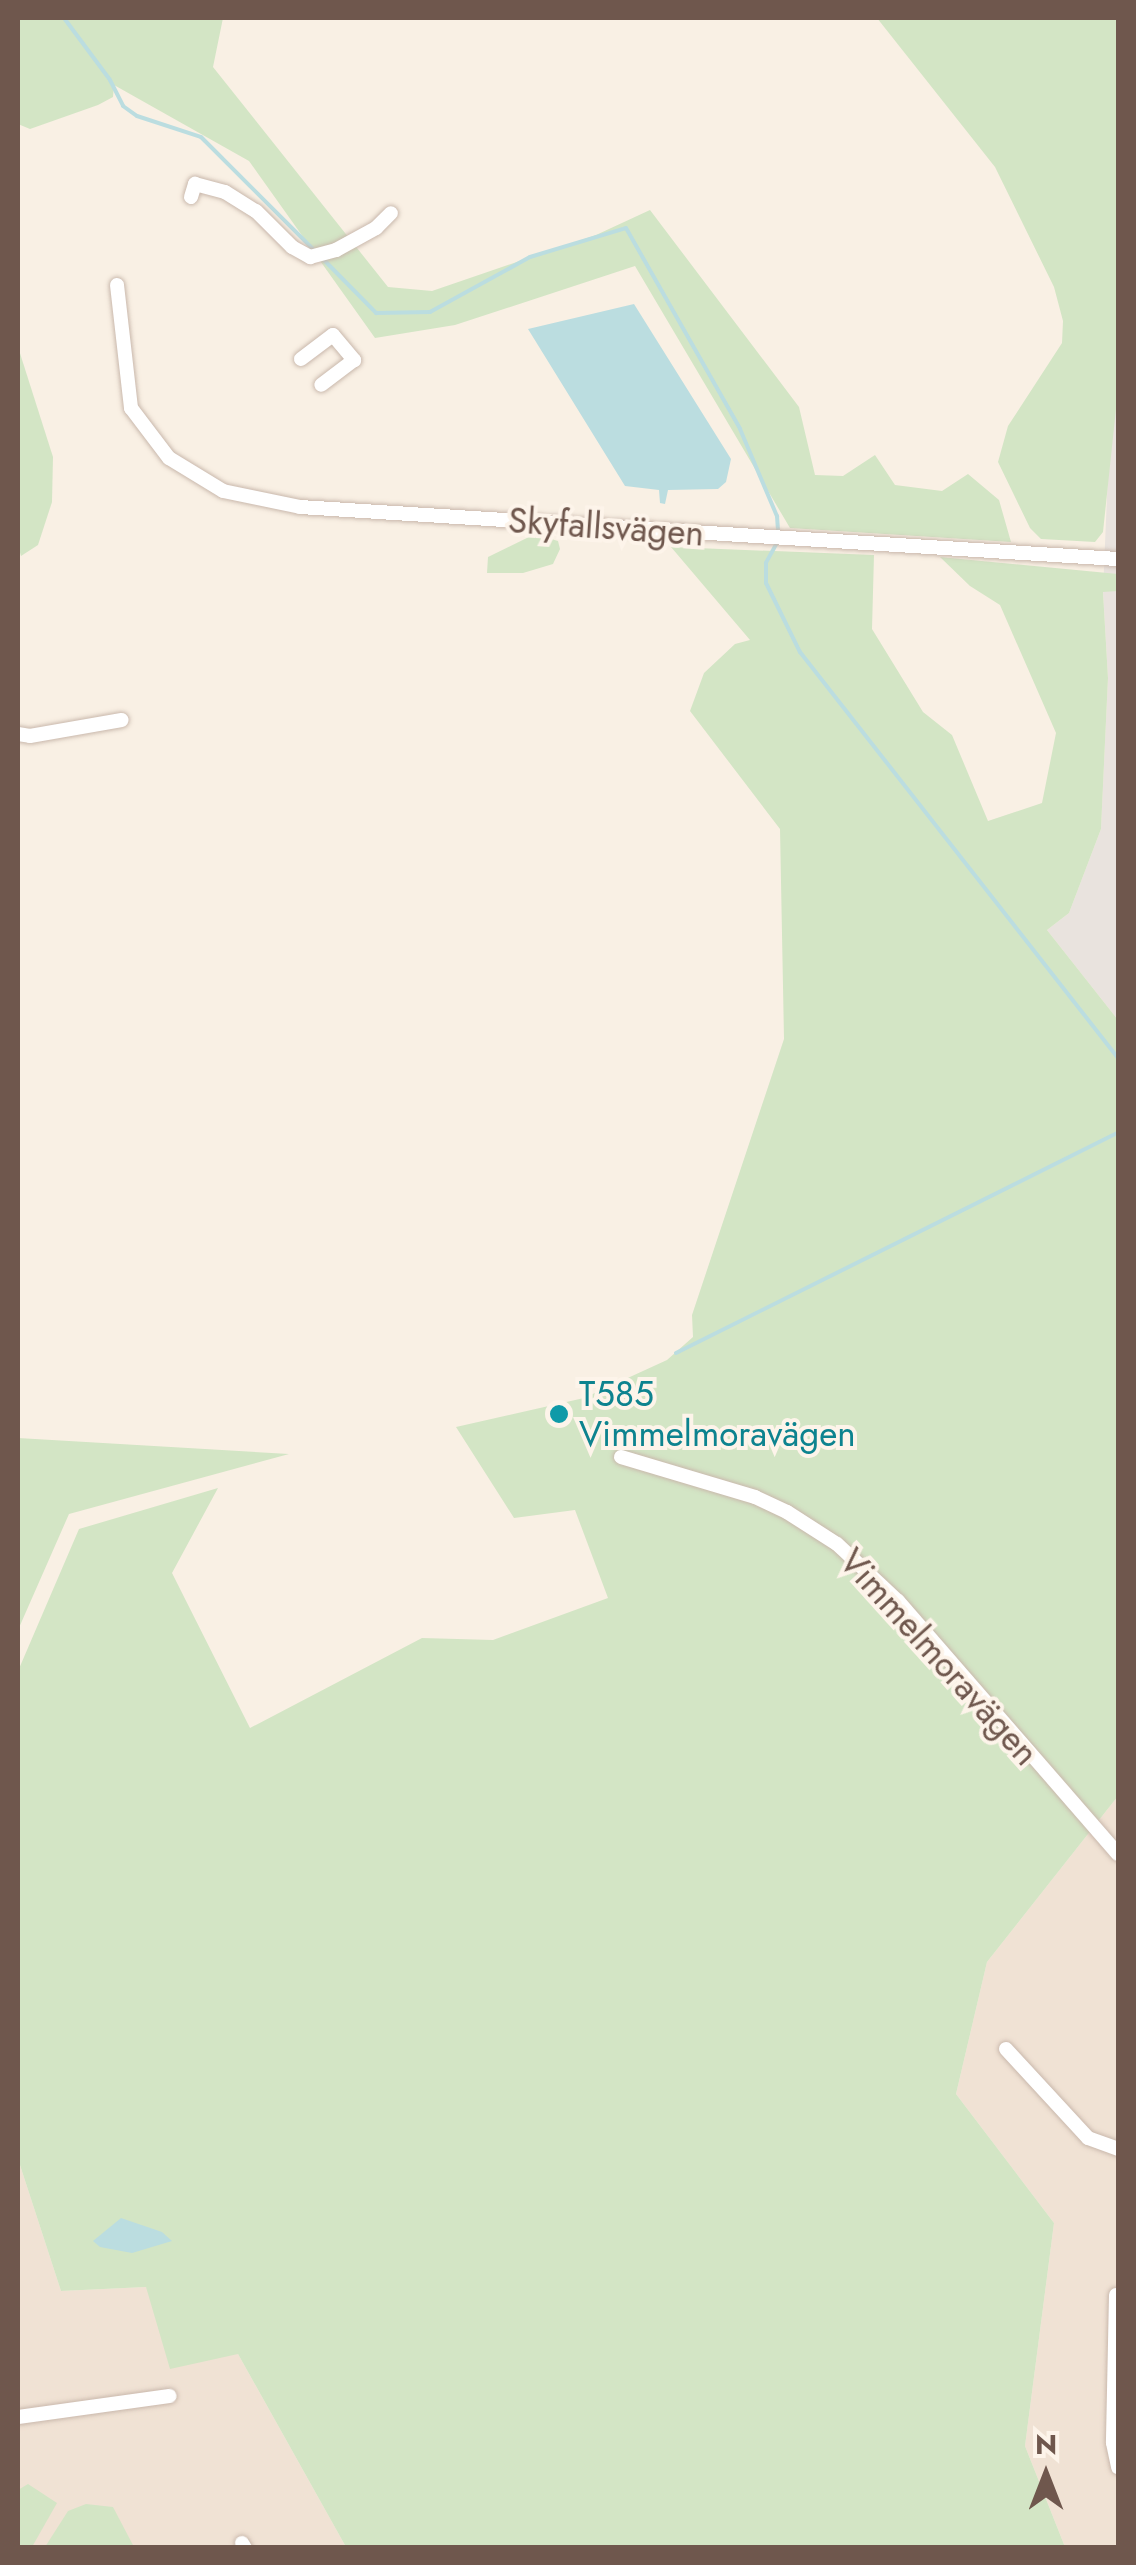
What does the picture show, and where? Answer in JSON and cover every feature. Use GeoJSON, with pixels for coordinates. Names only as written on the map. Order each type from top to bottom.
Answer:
{"type":"FeatureCollection","features":[{"type":"Feature","properties":{"kind":"street"},"geometry":{"type":"LineString","coordinates":[[190,197],[196,184],[225,192],[256,211],[292,247],[310,257],[336,250],[376,228],[391,213]]}},
{"type":"Feature","properties":{"kind":"street","name":"Skyfallsvägen"},"geometry":{"type":"LineString","coordinates":[[117,285],[130,408],[161,450],[222,492],[300,507],[1118,559]]}},
{"type":"Feature","properties":{"kind":"street"},"geometry":{"type":"LineString","coordinates":[[301,358],[334,335],[354,360],[321,385]]}},
{"type":"Feature","properties":{"kind":"street"},"geometry":{"type":"LineString","coordinates":[[18,734],[30,736],[122,720]]}},
{"type":"Feature","properties":{"kind":"street","name":"Vimmelmoravägen"},"geometry":{"type":"LineString","coordinates":[[621,1457],[754,1498],[788,1512],[837,1544],[898,1600],[1118,1854]]}},
{"type":"Feature","properties":{"kind":"street"},"geometry":{"type":"LineString","coordinates":[[1006,2049],[1088,2138],[1118,2150]]}},
{"type":"Feature","properties":{"kind":"street"},"geometry":{"type":"LineString","coordinates":[[1116,2295],[1113,2442],[1118,2467]]}},
{"type":"Feature","properties":{"kind":"street"},"geometry":{"type":"LineString","coordinates":[[18,2417],[170,2396]]}},
{"type":"Feature","properties":{"kind":"shaded area"},"geometry":{"type":"Polygon","coordinates":[[[1118,306],[1118,1020],[1047,930],[1069,913],[1101,829],[1108,678],[1103,591],[1118,306]]]}},
{"type":"Feature","properties":{"kind":"shaded area"},"geometry":{"type":"Polygon","coordinates":[[[1118,1796],[1118,2547],[1065,2547],[1025,2446],[1054,2223],[956,2094],[987,1962],[1118,1796]]]}},
{"type":"Feature","properties":{"kind":"shaded area"},"geometry":{"type":"Polygon","coordinates":[[[18,2159],[61,2291],[146,2287],[238,2354],[346,2547],[18,2547],[18,2159]]]}},
{"type":"Feature","properties":{"kind":"green space"},"geometry":{"type":"Polygon","coordinates":[[[18,18],[223,18],[213,67],[388,287],[432,291],[596,235],[650,210],[799,407],[815,475],[843,476],[875,455],[895,485],[942,491],[968,474],[999,500],[1011,542],[790,528],[635,266],[455,325],[375,338],[249,161],[114,85],[113,97],[98,105],[30,129],[18,124],[18,18]]]}},
{"type":"Feature","properties":{"kind":"green space"},"geometry":{"type":"Polygon","coordinates":[[[877,18],[1118,18],[1118,390],[1103,532],[1095,542],[1041,539],[1030,528],[998,462],[1008,426],[1062,343],[1063,321],[1054,287],[995,167],[877,18]]]}},
{"type":"Feature","properties":{"kind":"green space"},"geometry":{"type":"Polygon","coordinates":[[[18,347],[53,457],[52,502],[38,545],[21,556],[18,546],[18,347]]]}},
{"type":"Feature","properties":{"kind":"green space"},"geometry":{"type":"Polygon","coordinates":[[[535,534],[558,541],[560,549],[553,564],[523,573],[487,573],[488,557],[535,534]]]}},
{"type":"Feature","properties":{"kind":"green space"},"geometry":{"type":"Polygon","coordinates":[[[671,547],[874,555],[872,629],[923,712],[952,735],[988,821],[1042,803],[1056,733],[1000,605],[970,586],[940,557],[1118,574],[1118,591],[1103,592],[1108,678],[1101,829],[1069,913],[1047,930],[1118,1020],[1118,1796],[987,1962],[956,2094],[1054,2223],[1025,2446],[1065,2547],[346,2547],[238,2354],[170,2369],[146,2287],[61,2291],[18,2159],[18,1671],[79,1529],[218,1488],[172,1573],[250,1728],[422,1638],[493,1640],[608,1598],[575,1510],[514,1518],[456,1427],[584,1398],[667,1360],[693,1337],[692,1315],[784,1039],[780,829],[690,711],[704,673],[735,644],[750,640],[671,547]]]}},
{"type":"Feature","properties":{"kind":"green space"},"geometry":{"type":"Polygon","coordinates":[[[18,1438],[289,1454],[69,1514],[18,1630],[18,1438]]]}},
{"type":"Feature","properties":{"kind":"green space"},"geometry":{"type":"Polygon","coordinates":[[[28,2484],[57,2503],[32,2547],[18,2547],[18,2490],[28,2484]]]}},
{"type":"Feature","properties":{"kind":"green space"},"geometry":{"type":"Polygon","coordinates":[[[86,2504],[113,2507],[134,2547],[45,2547],[68,2511],[86,2504]]]}},
{"type":"Feature","properties":{"kind":"water"},"geometry":{"type":"Polygon","coordinates":[[[634,304],[731,459],[726,482],[718,489],[668,490],[665,504],[660,503],[659,490],[625,486],[528,329],[634,304]]]}},
{"type":"Feature","properties":{"kind":"water"},"geometry":{"type":"Polygon","coordinates":[[[121,2218],[162,2232],[172,2241],[132,2253],[100,2247],[93,2241],[121,2218]]]}},
{"type":"Feature","properties":{"kind":"waterway"},"geometry":{"type":"LineString","coordinates":[[64,18],[110,80],[123,106],[137,116],[201,137],[317,253]]}},
{"type":"Feature","properties":{"kind":"waterway"},"geometry":{"type":"LineString","coordinates":[[323,259],[376,313],[430,312],[530,257],[626,228],[740,429],[777,516],[778,532]]}},
{"type":"Feature","properties":{"kind":"waterway"},"geometry":{"type":"LineString","coordinates":[[778,541],[766,563],[766,583],[800,652],[1118,1058]]}},
{"type":"Feature","properties":{"kind":"waterway"},"geometry":{"type":"LineString","coordinates":[[676,1353],[1118,1133]]}},
{"type":"Feature","properties":{"kind":"place","name":"T585 Vimmelmoravägen"},"geometry":{"type":"Point","coordinates":[559,1414]}}]}
